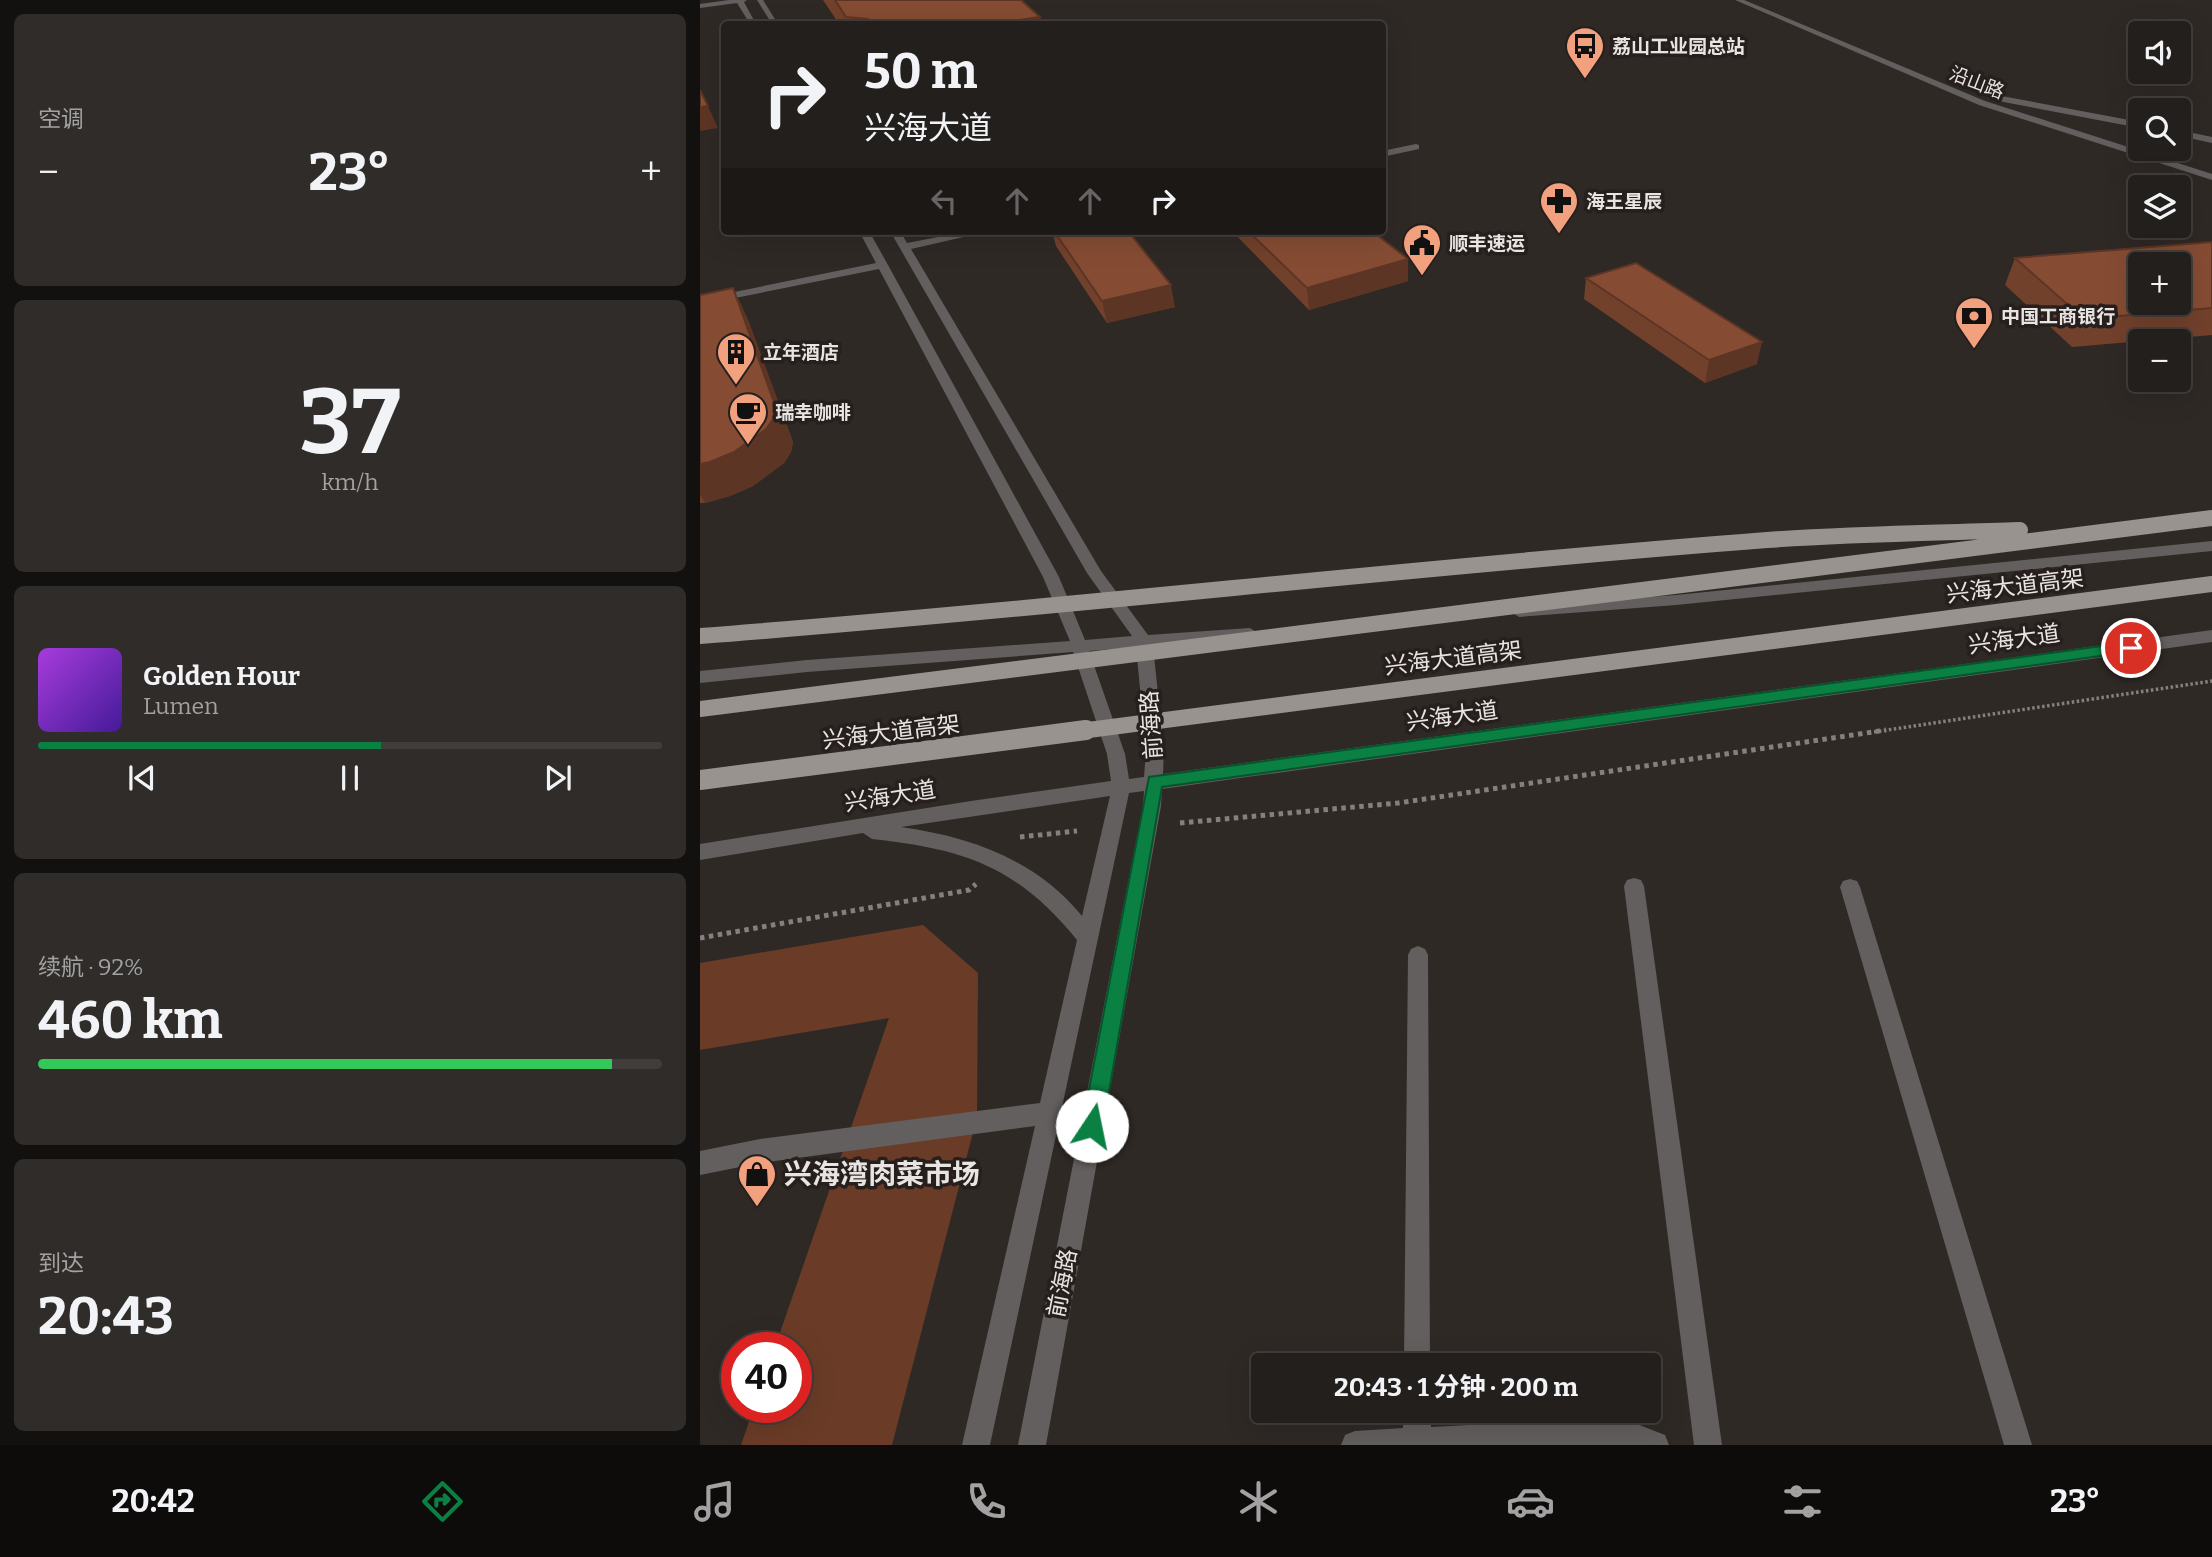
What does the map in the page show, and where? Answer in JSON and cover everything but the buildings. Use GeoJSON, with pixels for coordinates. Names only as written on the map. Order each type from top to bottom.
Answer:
{"type":"FeatureCollection","features":[{"type":"Feature","properties":{"kind":"main road","name":"兴海大道高架"},"geometry":{"type":"LineString","coordinates":[[700,709],[2212,518]]}},
{"type":"Feature","properties":{"kind":"main road"},"geometry":{"type":"LineString","coordinates":[[700,636],[915,620],[1403,571],[1771,540],[2139,526]]}},
{"type":"Feature","properties":{"kind":"main road","name":"兴海大道高架"},"geometry":{"type":"LineString","coordinates":[[700,780],[2212,584]]}},
{"type":"Feature","properties":{"kind":"street"},"geometry":{"type":"LineString","coordinates":[[700,4],[707,0]]}},
{"type":"Feature","properties":{"kind":"street"},"geometry":{"type":"LineString","coordinates":[[700,4],[741,0],[752,21]]}},
{"type":"Feature","properties":{"kind":"street"},"geometry":{"type":"LineString","coordinates":[[760,0],[773,21]]}},
{"type":"Feature","properties":{"kind":"street","name":"沿山路"},"geometry":{"type":"LineString","coordinates":[[1738,0],[1937,85],[2027,118],[2212,177]]}},
{"type":"Feature","properties":{"kind":"street"},"geometry":{"type":"LineString","coordinates":[[1937,85],[2128,123]]}},
{"type":"Feature","properties":{"kind":"street"},"geometry":{"type":"LineString","coordinates":[[2191,136],[2212,140]]}},
{"type":"Feature","properties":{"kind":"street"},"geometry":{"type":"LineString","coordinates":[[1386,153],[1416,147]]}},
{"type":"Feature","properties":{"kind":"street","name":"前海路"},"geometry":{"type":"LineString","coordinates":[[866,235],[1051,577],[1079,645],[1116,754],[1121,787],[976,1445]]}},
{"type":"Feature","properties":{"kind":"street"},"geometry":{"type":"LineString","coordinates":[[898,235],[1095,573],[1144,641]]}},
{"type":"Feature","properties":{"kind":"street"},"geometry":{"type":"LineString","coordinates":[[905,247],[965,235]]}},
{"type":"Feature","properties":{"kind":"street"},"geometry":{"type":"LineString","coordinates":[[700,302],[883,265]]}},
{"type":"Feature","properties":{"kind":"street"},"geometry":{"type":"LineString","coordinates":[[700,677],[1676,600],[2212,546]]}},
{"type":"Feature","properties":{"kind":"street","name":"兴海大道"},"geometry":{"type":"LineString","coordinates":[[700,852],[1155,782],[2212,636]]}},
{"type":"Feature","properties":{"kind":"street","name":"前海路"},"geometry":{"type":"LineString","coordinates":[[1032,1445],[1143,860],[1155,782],[1155,750],[1144,641]]}},
{"type":"Feature","properties":{"kind":"street"},"geometry":{"type":"LineString","coordinates":[[845,829],[914,835],[957,844],[1018,870],[1051,895],[1089,939]]}},
{"type":"Feature","properties":{"kind":"street"},"geometry":{"type":"LineString","coordinates":[[1634,886],[1708,1445]]}},
{"type":"Feature","properties":{"kind":"street"},"geometry":{"type":"LineString","coordinates":[[1850,887],[2018,1445]]}},
{"type":"Feature","properties":{"kind":"street"},"geometry":{"type":"LineString","coordinates":[[1417,1353],[1418,955]]}},
{"type":"Feature","properties":{"kind":"street"},"geometry":{"type":"LineString","coordinates":[[700,1163],[760,1151],[1050,1112]]}},
{"type":"Feature","properties":{"kind":"street"},"geometry":{"type":"LineString","coordinates":[[1417,1423],[1417,1441]]}},
{"type":"Feature","properties":{"kind":"street"},"geometry":{"type":"LineString","coordinates":[[1355,1445],[1417,1441],[1518,1441],[1619,1431],[1655,1445]]}},
{"type":"Feature","properties":{"kind":"path"},"geometry":{"type":"LineString","coordinates":[[1215,820],[1398,803],[2212,681]]}},
{"type":"Feature","properties":{"kind":"path"},"geometry":{"type":"LineString","coordinates":[[700,938],[970,890]]}},
{"type":"Feature","properties":{"kind":"shaded area"},"geometry":{"type":"Polygon","coordinates":[[[923,925],[978,973],[977,1117],[892,1445],[741,1445],[749,1423],[812,1423],[812,1332],[780,1332],[889,1018],[700,1050],[700,963],[923,925]]]}},
{"type":"Feature","properties":{"kind":"place","name":"荔山工业园总站"},"geometry":{"type":"Point","coordinates":[1585,80]}},
{"type":"Feature","properties":{"kind":"place","name":"海王星辰"},"geometry":{"type":"Point","coordinates":[1559,235]}},
{"type":"Feature","properties":{"kind":"place","name":"顺丰速运"},"geometry":{"type":"Point","coordinates":[1422,277]}},
{"type":"Feature","properties":{"kind":"place","name":"中国工商银行"},"geometry":{"type":"Point","coordinates":[1974,350]}},
{"type":"Feature","properties":{"kind":"place","name":"立年酒店"},"geometry":{"type":"Point","coordinates":[736,386]}},
{"type":"Feature","properties":{"kind":"place","name":"瑞幸咖啡"},"geometry":{"type":"Point","coordinates":[748,446]}},
{"type":"Feature","properties":{"kind":"place","name":"兴海湾肉菜市场"},"geometry":{"type":"Point","coordinates":[757,1208]}},
{"type":"Feature","properties":{"kind":"route"},"geometry":{"type":"LineString","coordinates":[[1092,1126],[1143,860],[1155,782],[2131,648]]}}]}
